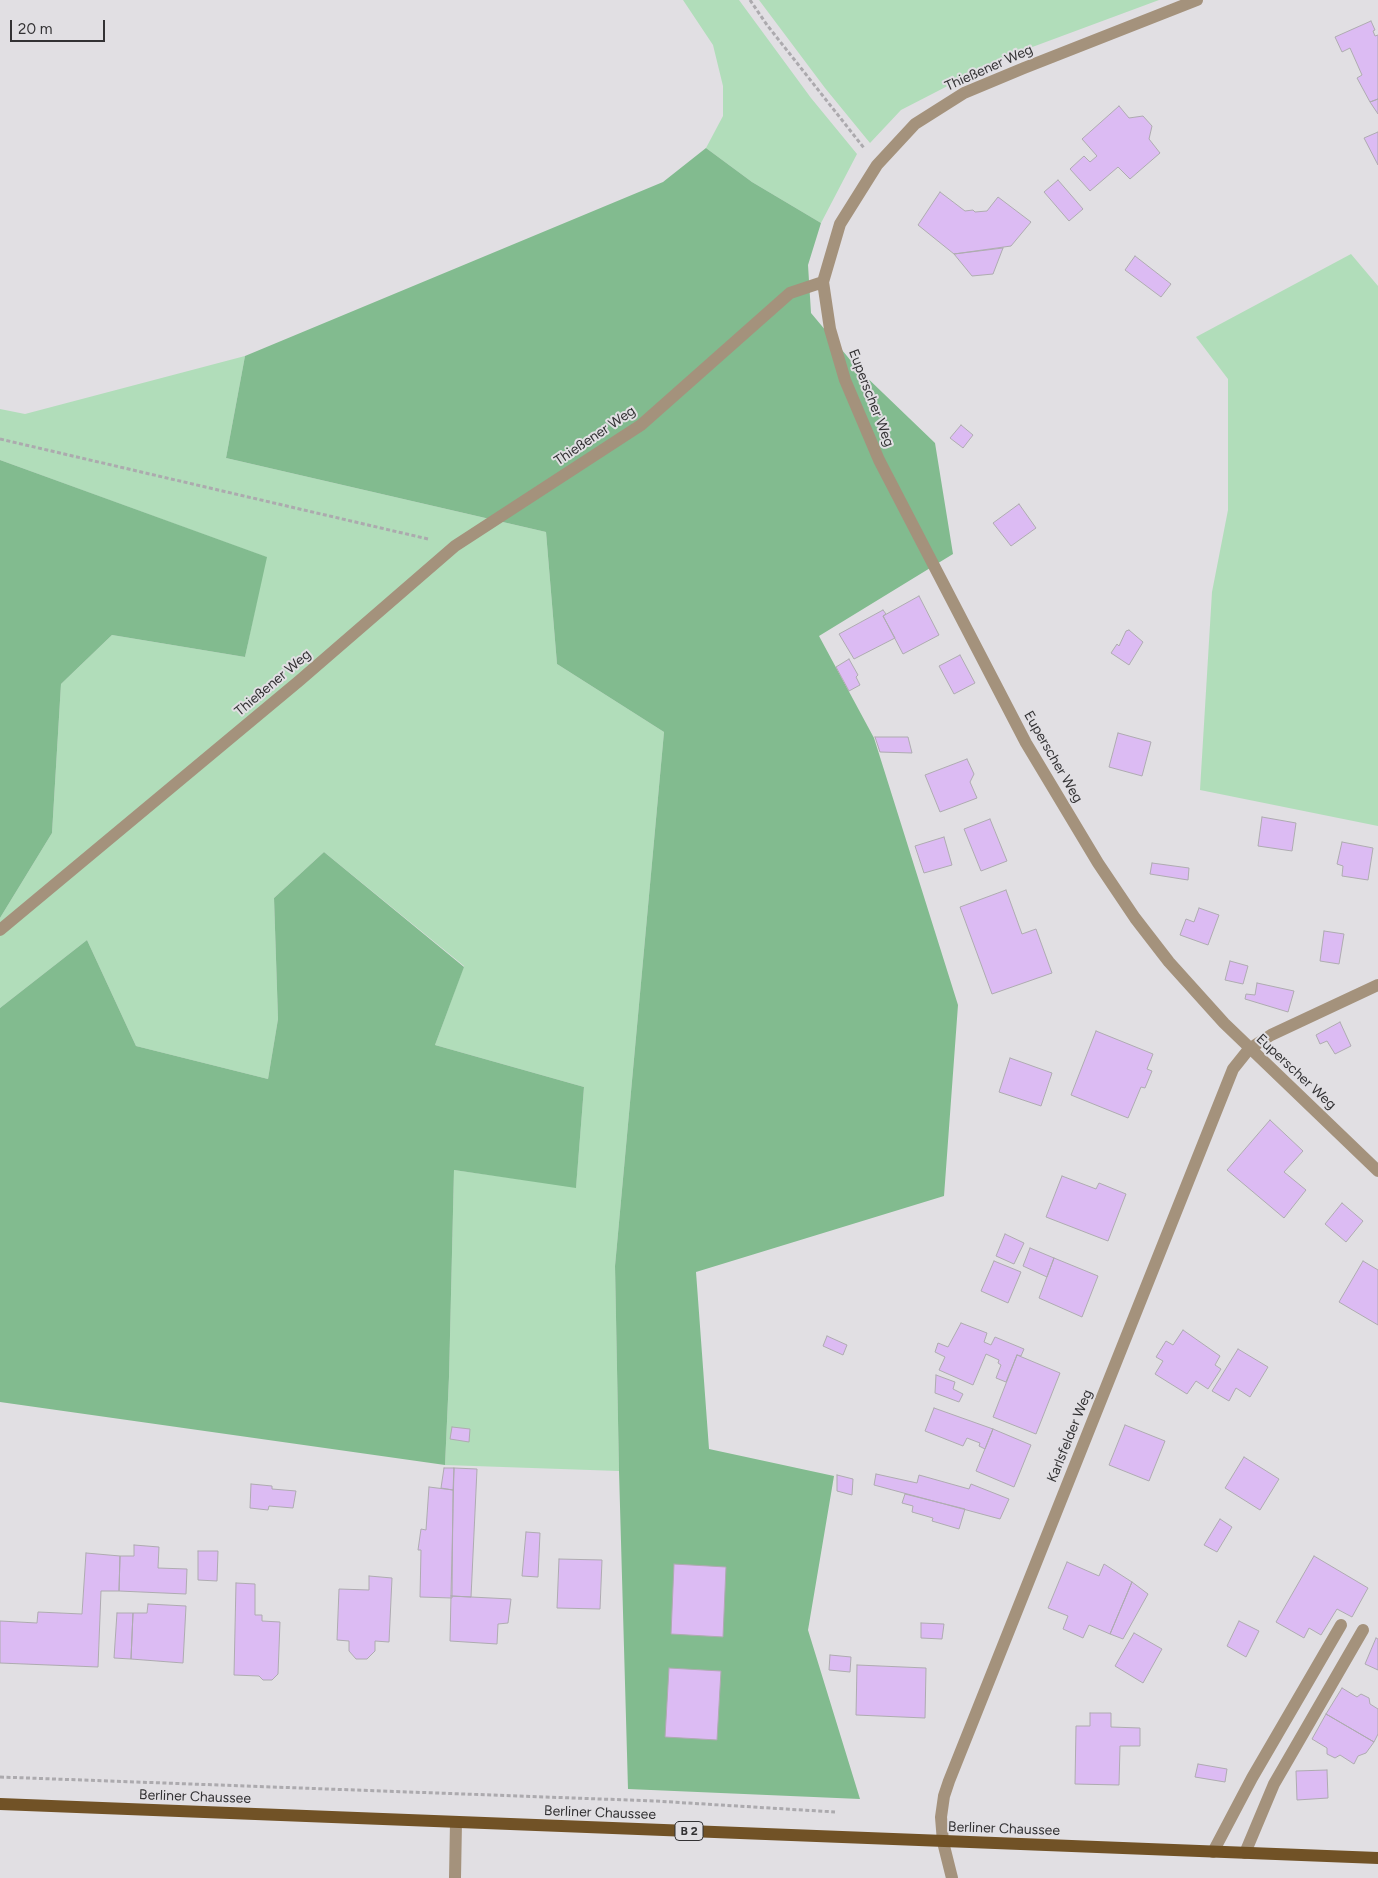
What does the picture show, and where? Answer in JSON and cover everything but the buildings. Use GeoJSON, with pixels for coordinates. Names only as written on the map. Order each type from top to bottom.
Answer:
{"type":"FeatureCollection","features":[{"type":"Feature","properties":{"kind":"main road","name":"Berliner Chaussee"},"geometry":{"type":"LineString","coordinates":[[0,1804],[1378,1858]]}},
{"type":"Feature","properties":{"kind":"street","name":"Thießener Weg"},"geometry":{"type":"LineString","coordinates":[[0,930],[299,681],[455,546],[641,425],[790,293],[823,282],[840,224],[877,166],[915,124],[964,93],[1196,0]]}},
{"type":"Feature","properties":{"kind":"street","name":"Euperscher Weg"},"geometry":{"type":"LineString","coordinates":[[823,282],[830,329],[845,380],[879,460],[1026,743],[1098,863],[1135,918],[1169,962],[1249,1049],[1378,1171]]}},
{"type":"Feature","properties":{"kind":"street","name":"Karlsfelder Weg"},"geometry":{"type":"LineString","coordinates":[[952,1878],[943,1842],[941,1817],[944,1796],[949,1781],[1233,1068],[1249,1049],[1271,1035],[1378,985]]}},
{"type":"Feature","properties":{"kind":"street"},"geometry":{"type":"LineString","coordinates":[[1213,1852],[1252,1778],[1341,1625]]}},
{"type":"Feature","properties":{"kind":"street"},"geometry":{"type":"LineString","coordinates":[[1245,1853],[1274,1784],[1363,1630]]}},
{"type":"Feature","properties":{"kind":"street"},"geometry":{"type":"LineString","coordinates":[[455,1878],[456,1822]]}},
{"type":"Feature","properties":{"kind":"path"},"geometry":{"type":"LineString","coordinates":[[750,0],[877,166]]}},
{"type":"Feature","properties":{"kind":"path"},"geometry":{"type":"LineString","coordinates":[[0,439],[455,546]]}},
{"type":"Feature","properties":{"kind":"path"},"geometry":{"type":"LineString","coordinates":[[0,1777],[655,1801],[845,1812]]}},
{"type":"Feature","properties":{"kind":"green space"},"geometry":{"type":"Polygon","coordinates":[[[683,0],[739,0],[811,98],[857,154],[821,223],[752,182],[706,148],[723,116],[723,86],[713,45],[683,0]]]}},
{"type":"Feature","properties":{"kind":"green space"},"geometry":{"type":"Polygon","coordinates":[[[759,0],[1159,0],[1000,59],[901,110],[870,143],[825,88],[759,0]]]}},
{"type":"Feature","properties":{"kind":"green space"},"geometry":{"type":"Polygon","coordinates":[[[706,148],[752,182],[821,223],[808,265],[811,313],[857,368],[935,443],[953,554],[819,636],[874,738],[958,1005],[944,1196],[696,1272],[709,1449],[834,1476],[808,1630],[860,1799],[628,1789],[615,1266],[664,732],[557,664],[546,532],[226,458],[245,356],[663,182],[706,148]]]}},
{"type":"Feature","properties":{"kind":"green space"},"geometry":{"type":"Polygon","coordinates":[[[1351,254],[1378,286],[1378,826],[1200,790],[1212,592],[1228,510],[1228,379],[1196,337],[1351,254]]]}},
{"type":"Feature","properties":{"kind":"green space"},"geometry":{"type":"Polygon","coordinates":[[[245,356],[226,458],[546,532],[557,664],[664,732],[615,1266],[619,1471],[445,1465],[454,1170],[576,1187],[584,1087],[435,1045],[464,966],[324,852],[274,898],[278,1019],[268,1079],[136,1046],[87,940],[0,1008],[0,918],[52,833],[61,684],[112,635],[245,657],[266,557],[0,460],[0,409],[25,414],[245,356]]]}},
{"type":"Feature","properties":{"kind":"green space"},"geometry":{"type":"Polygon","coordinates":[[[0,460],[267,557],[245,657],[112,635],[61,684],[52,833],[0,918],[0,460]]]}},
{"type":"Feature","properties":{"kind":"green space"},"geometry":{"type":"Polygon","coordinates":[[[324,852],[464,967],[435,1045],[584,1087],[576,1188],[454,1170],[445,1465],[0,1402],[0,1008],[87,940],[136,1046],[268,1079],[278,1019],[274,898],[324,852]]]}}]}
